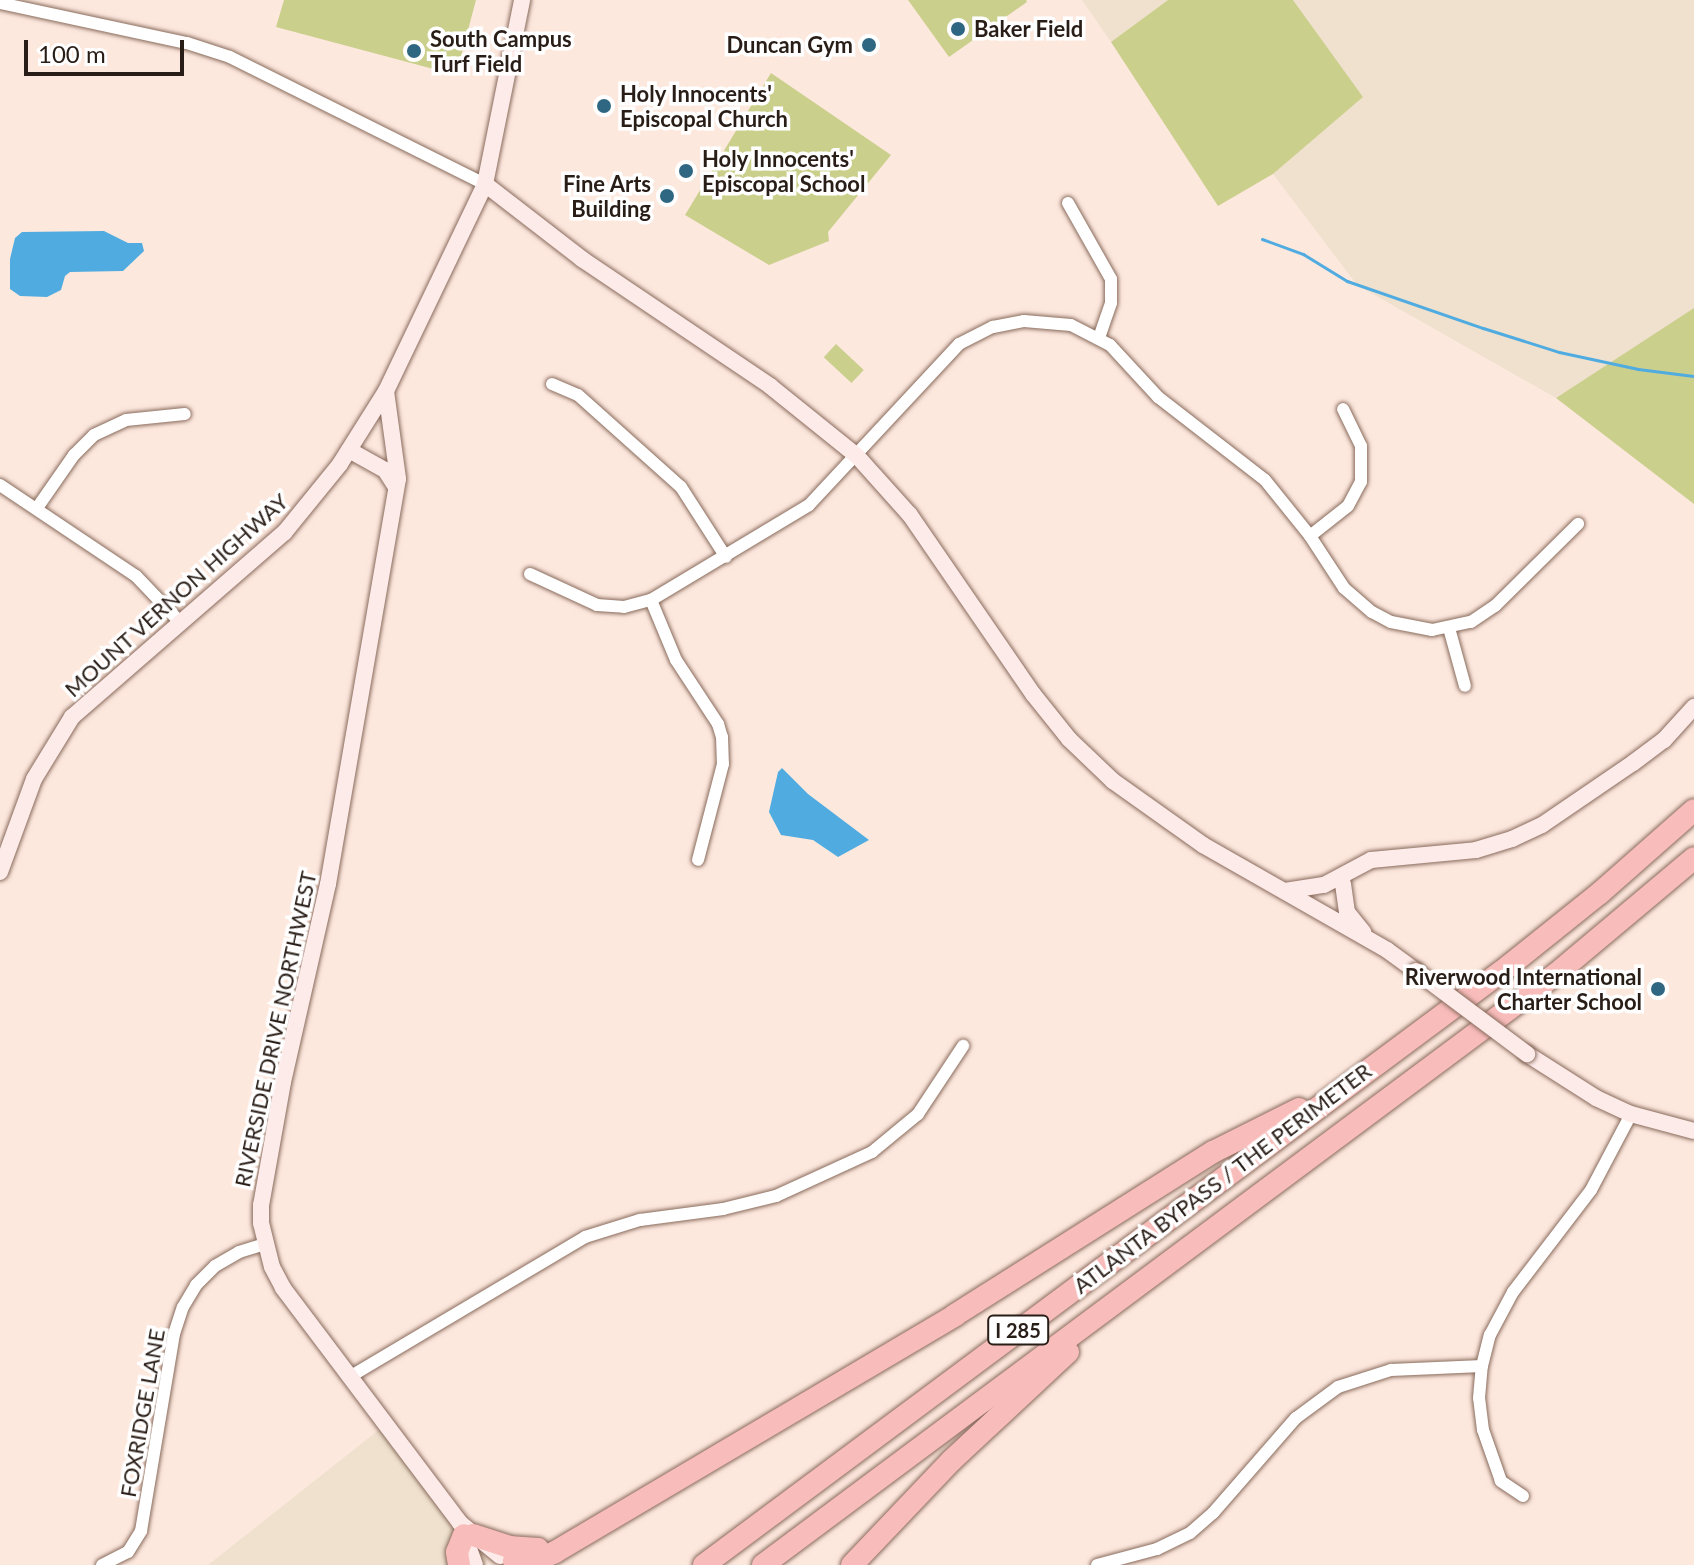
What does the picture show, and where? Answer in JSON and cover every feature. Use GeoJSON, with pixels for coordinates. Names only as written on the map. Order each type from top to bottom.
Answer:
{"type":"FeatureCollection","features":[{"type":"Feature","properties":{"kind":"highway","name":"ATLANTA BYPASS / THE PERIMETER"},"geometry":{"type":"LineString","coordinates":[[704,1565],[1532,947],[1694,810]]}},
{"type":"Feature","properties":{"kind":"highway","name":"ATLANTA BYPASS / THE PERIMETER"},"geometry":{"type":"LineString","coordinates":[[763,1565],[1556,974],[1694,858]]}},
{"type":"Feature","properties":{"kind":"highway"},"geometry":{"type":"LineString","coordinates":[[511,1561],[544,1558],[955,1315],[1213,1152],[1279,1118],[1334,1096]]}},
{"type":"Feature","properties":{"kind":"highway"},"geometry":{"type":"LineString","coordinates":[[852,1565],[951,1461],[1142,1283]]}},
{"type":"Feature","properties":{"kind":"highway"},"geometry":{"type":"LineString","coordinates":[[459,1565],[457,1552],[466,1531],[509,1547],[528,1549],[574,1541]]}},
{"type":"Feature","properties":{"kind":"street","name":"MOUNT VERNON HIGHWAY"},"geometry":{"type":"LineString","coordinates":[[0,872],[34,779],[57,736],[89,699],[284,533],[314,500],[386,391],[485,184],[522,0]]}},
{"type":"Feature","properties":{"kind":"street"},"geometry":{"type":"LineString","coordinates":[[0,3],[187,43],[230,57],[485,184],[582,259],[780,393],[857,456],[910,515],[999,648],[1069,739],[1113,781],[1168,823],[1379,946],[1561,1079],[1631,1114],[1694,1131]]}},
{"type":"Feature","properties":{"kind":"street"},"geometry":{"type":"LineString","coordinates":[[1068,203],[1111,279],[1111,303],[1099,337]]}},
{"type":"Feature","properties":{"kind":"street"},"geometry":{"type":"LineString","coordinates":[[530,574],[597,605],[624,607],[651,600],[809,505],[857,456],[943,358],[978,333],[1009,323],[1040,320],[1071,325],[1099,337],[1120,354],[1158,397],[1265,480],[1310,536],[1344,588],[1372,612],[1411,628],[1449,628],[1471,622],[1495,606],[1578,524]]}},
{"type":"Feature","properties":{"kind":"street"},"geometry":{"type":"LineString","coordinates":[[552,384],[578,395],[681,487],[726,557]]}},
{"type":"Feature","properties":{"kind":"street","name":"RIVERSIDE DRIVE NORTHWEST"},"geometry":{"type":"LineString","coordinates":[[386,391],[397,462],[396,487],[328,884],[261,1205],[265,1244],[283,1288],[466,1531],[478,1565]]}},
{"type":"Feature","properties":{"kind":"street"},"geometry":{"type":"LineString","coordinates":[[1310,536],[1348,506],[1361,482],[1361,446],[1343,409]]}},
{"type":"Feature","properties":{"kind":"street"},"geometry":{"type":"LineString","coordinates":[[37,508],[74,455],[94,435],[126,420],[185,414]]}},
{"type":"Feature","properties":{"kind":"street"},"geometry":{"type":"LineString","coordinates":[[349,450],[385,470],[396,487]]}},
{"type":"Feature","properties":{"kind":"street"},"geometry":{"type":"LineString","coordinates":[[0,485],[136,576],[180,622]]}},
{"type":"Feature","properties":{"kind":"street"},"geometry":{"type":"LineString","coordinates":[[651,600],[676,660],[718,724],[722,737],[723,764],[698,860]]}},
{"type":"Feature","properties":{"kind":"street"},"geometry":{"type":"LineString","coordinates":[[1449,628],[1465,686]]}},
{"type":"Feature","properties":{"kind":"street"},"geometry":{"type":"LineString","coordinates":[[1284,891],[1316,888],[1358,866],[1386,857],[1476,850],[1542,825],[1664,740],[1694,707]]}},
{"type":"Feature","properties":{"kind":"street"},"geometry":{"type":"LineString","coordinates":[[1322,913],[1358,866]]}},
{"type":"Feature","properties":{"kind":"street"},"geometry":{"type":"LineString","coordinates":[[1343,884],[1347,912],[1379,946]]}},
{"type":"Feature","properties":{"kind":"street"},"geometry":{"type":"LineString","coordinates":[[351,1376],[585,1237],[640,1220],[723,1209],[776,1196],[872,1152],[918,1114],[963,1046]]}},
{"type":"Feature","properties":{"kind":"street"},"geometry":{"type":"LineString","coordinates":[[1523,1496],[1501,1481],[1487,1445],[1479,1398],[1482,1366],[1490,1335],[1503,1306],[1591,1190],[1631,1114]]}},
{"type":"Feature","properties":{"kind":"street","name":"FOXRIDGE LANE"},"geometry":{"type":"LineString","coordinates":[[102,1565],[128,1552],[141,1531],[174,1334],[183,1307],[196,1285],[215,1266],[239,1252],[265,1244]]}},
{"type":"Feature","properties":{"kind":"street"},"geometry":{"type":"LineString","coordinates":[[1097,1565],[1157,1549],[1190,1533],[1213,1513],[1296,1418],[1338,1387],[1391,1370],[1482,1366]]}},
{"type":"Feature","properties":{"kind":"street","name":"RIVERSIDE DRIVE NORTHWEST"},"geometry":{"type":"LineString","coordinates":[[466,1531],[511,1561]]}},
{"type":"Feature","properties":{"kind":"street"},"geometry":{"type":"LineString","coordinates":[[478,1565],[511,1561]]}},
{"type":"Feature","properties":{"kind":"shaded area"},"geometry":{"type":"Polygon","coordinates":[[[1082,0],[1168,0],[1111,42],[1082,0]]]}},
{"type":"Feature","properties":{"kind":"shaded area"},"geometry":{"type":"Polygon","coordinates":[[[1293,0],[1694,0],[1694,308],[1556,398],[1357,285],[1273,174],[1363,97],[1293,0]]]}},
{"type":"Feature","properties":{"kind":"shaded area"},"geometry":{"type":"Polygon","coordinates":[[[380,1429],[487,1560],[486,1565],[208,1565],[380,1429]]]}},
{"type":"Feature","properties":{"kind":"green space","name":"South Campus Turf Field"},"geometry":{"type":"Polygon","coordinates":[[[284,0],[476,0],[456,75],[276,27],[284,0]]]}},
{"type":"Feature","properties":{"kind":"green space","name":"Baker Field"},"geometry":{"type":"Polygon","coordinates":[[[908,0],[1026,0],[1027,2],[949,57],[908,0]]]}},
{"type":"Feature","properties":{"kind":"green space"},"geometry":{"type":"Polygon","coordinates":[[[1168,0],[1293,0],[1363,97],[1273,174],[1218,206],[1111,42],[1168,0]]]}},
{"type":"Feature","properties":{"kind":"green space"},"geometry":{"type":"Polygon","coordinates":[[[771,73],[891,155],[828,232],[829,241],[769,265],[685,215],[771,73]]]}},
{"type":"Feature","properties":{"kind":"green space"},"geometry":{"type":"Polygon","coordinates":[[[1694,308],[1694,504],[1556,398],[1694,308]]]}},
{"type":"Feature","properties":{"kind":"green space"},"geometry":{"type":"Polygon","coordinates":[[[836,344],[864,370],[852,383],[824,357],[836,344]]]}},
{"type":"Feature","properties":{"kind":"water"},"geometry":{"type":"Polygon","coordinates":[[[104,231],[128,243],[142,243],[144,251],[123,271],[70,272],[65,276],[61,290],[47,297],[20,296],[10,289],[10,259],[15,238],[22,232],[104,231]]]}},
{"type":"Feature","properties":{"kind":"water"},"geometry":{"type":"Polygon","coordinates":[[[782,768],[808,794],[869,840],[838,857],[813,840],[781,835],[769,812],[778,772],[782,768]]]}},
{"type":"Feature","properties":{"kind":"waterway"},"geometry":{"type":"LineString","coordinates":[[1262,239],[1303,254],[1347,281],[1483,328],[1559,352],[1638,369],[1694,376]]}},
{"type":"Feature","properties":{"kind":"place","name":"Baker Field"},"geometry":{"type":"Point","coordinates":[958,29]}},
{"type":"Feature","properties":{"kind":"place","name":"Duncan Gym"},"geometry":{"type":"Point","coordinates":[869,45]}},
{"type":"Feature","properties":{"kind":"place","name":"South Campus Turf Field"},"geometry":{"type":"Point","coordinates":[414,51]}},
{"type":"Feature","properties":{"kind":"place","name":"Holy Innocents' Episcopal Church"},"geometry":{"type":"Point","coordinates":[604,106]}},
{"type":"Feature","properties":{"kind":"place","name":"Holy Innocents' Episcopal School"},"geometry":{"type":"Point","coordinates":[686,171]}},
{"type":"Feature","properties":{"kind":"place","name":"Fine Arts Building"},"geometry":{"type":"Point","coordinates":[667,196]}},
{"type":"Feature","properties":{"kind":"place","name":"Riverwood International Charter School"},"geometry":{"type":"Point","coordinates":[1658,989]}}]}
